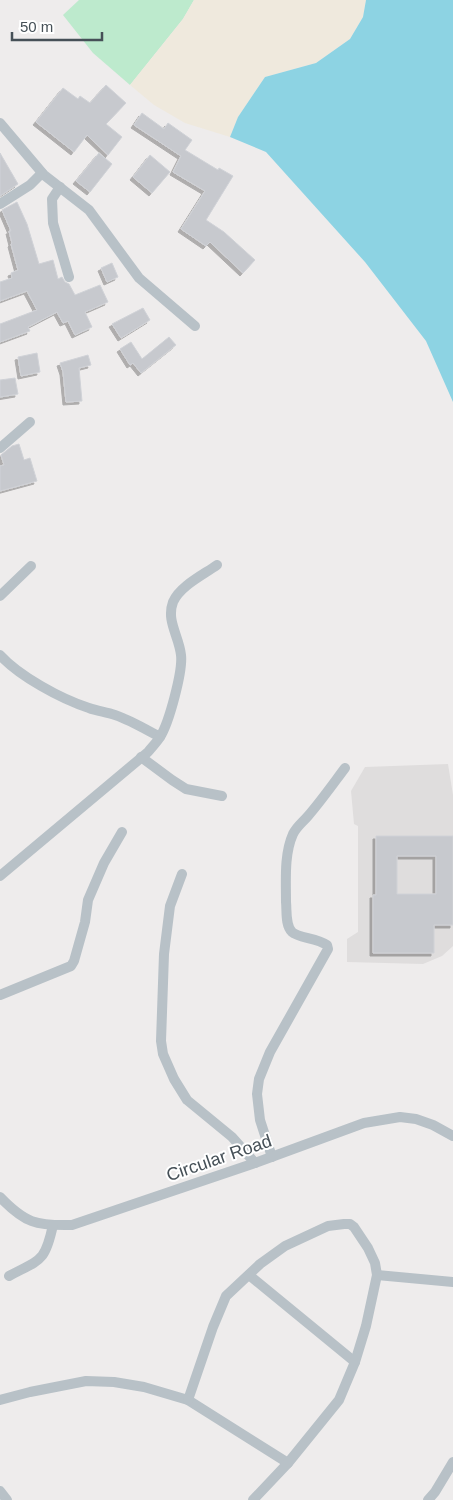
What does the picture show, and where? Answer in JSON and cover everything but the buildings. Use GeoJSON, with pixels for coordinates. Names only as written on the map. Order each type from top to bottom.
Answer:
{"type":"FeatureCollection","features":[{"type":"Feature","properties":{"kind":"street"},"geometry":{"type":"LineString","coordinates":[[0,123],[42,173],[89,210],[139,278],[195,326]]}},
{"type":"Feature","properties":{"kind":"street"},"geometry":{"type":"LineString","coordinates":[[0,204],[30,185],[42,173]]}},
{"type":"Feature","properties":{"kind":"street"},"geometry":{"type":"LineString","coordinates":[[60,187],[52,199],[53,222],[69,277]]}},
{"type":"Feature","properties":{"kind":"street"},"geometry":{"type":"LineString","coordinates":[[0,448],[30,422]]}},
{"type":"Feature","properties":{"kind":"street"},"geometry":{"type":"LineString","coordinates":[[0,876],[141,757],[160,737],[167,721],[180,671],[181,656],[177,636],[170,619],[174,602],[182,590],[217,565]]}},
{"type":"Feature","properties":{"kind":"street"},"geometry":{"type":"LineString","coordinates":[[0,596],[31,566]]}},
{"type":"Feature","properties":{"kind":"street"},"geometry":{"type":"LineString","coordinates":[[0,654],[17,670],[58,694],[88,708],[115,715],[160,737]]}},
{"type":"Feature","properties":{"kind":"street"},"geometry":{"type":"LineString","coordinates":[[141,757],[186,789],[222,796]]}},
{"type":"Feature","properties":{"kind":"street"},"geometry":{"type":"LineString","coordinates":[[272,1157],[260,1120],[257,1094],[259,1079],[270,1052],[328,949],[324,942],[295,934],[290,928],[287,920],[285,873],[289,848],[297,826],[307,817],[345,768]]}},
{"type":"Feature","properties":{"kind":"street"},"geometry":{"type":"LineString","coordinates":[[0,995],[72,966],[85,922],[88,900],[104,863],[122,832]]}},
{"type":"Feature","properties":{"kind":"street"},"geometry":{"type":"LineString","coordinates":[[182,874],[170,906],[164,954],[161,1041],[163,1054],[186,1100],[232,1137],[255,1163]]}},
{"type":"Feature","properties":{"kind":"street","name":"Circular Road"},"geometry":{"type":"LineString","coordinates":[[0,1197],[27,1220],[32,1222],[53,1226],[72,1225],[255,1163],[364,1123],[400,1117],[433,1125],[453,1136]]}},
{"type":"Feature","properties":{"kind":"street"},"geometry":{"type":"LineString","coordinates":[[188,1400],[226,1296],[260,1264],[286,1246],[328,1226],[352,1225],[368,1248],[377,1275],[366,1326],[355,1362],[340,1400],[288,1463],[253,1500]]}},
{"type":"Feature","properties":{"kind":"street"},"geometry":{"type":"LineString","coordinates":[[9,1276],[38,1261],[44,1255],[53,1226]]}},
{"type":"Feature","properties":{"kind":"street"},"geometry":{"type":"LineString","coordinates":[[249,1275],[355,1362]]}},
{"type":"Feature","properties":{"kind":"street"},"geometry":{"type":"LineString","coordinates":[[377,1275],[453,1282]]}},
{"type":"Feature","properties":{"kind":"street"},"geometry":{"type":"LineString","coordinates":[[0,1400],[86,1381],[114,1382],[144,1387],[188,1400],[288,1463]]}},
{"type":"Feature","properties":{"kind":"street"},"geometry":{"type":"LineString","coordinates":[[428,1500],[453,1462]]}},
{"type":"Feature","properties":{"kind":"street"},"geometry":{"type":"LineString","coordinates":[[0,1491],[7,1500]]}},
{"type":"Feature","properties":{"kind":"shaded area"},"geometry":{"type":"Polygon","coordinates":[[[448,764],[453,795],[453,946],[442,956],[423,964],[347,962],[347,939],[358,932],[358,826],[354,824],[351,791],[365,767],[448,764]]]}},
{"type":"Feature","properties":{"kind":"green space"},"geometry":{"type":"Polygon","coordinates":[[[79,0],[194,0],[183,19],[130,85],[93,53],[63,15],[79,0]]]}},
{"type":"Feature","properties":{"kind":"sand"},"geometry":{"type":"Polygon","coordinates":[[[194,0],[366,0],[363,17],[350,39],[316,63],[265,77],[238,117],[230,137],[185,123],[154,105],[130,85],[183,19],[194,0]]]}},
{"type":"Feature","properties":{"kind":"water"},"geometry":{"type":"Polygon","coordinates":[[[366,0],[453,0],[453,402],[426,341],[365,262],[266,152],[230,137],[238,117],[265,77],[316,63],[350,39],[363,17],[366,0]]]}}]}
